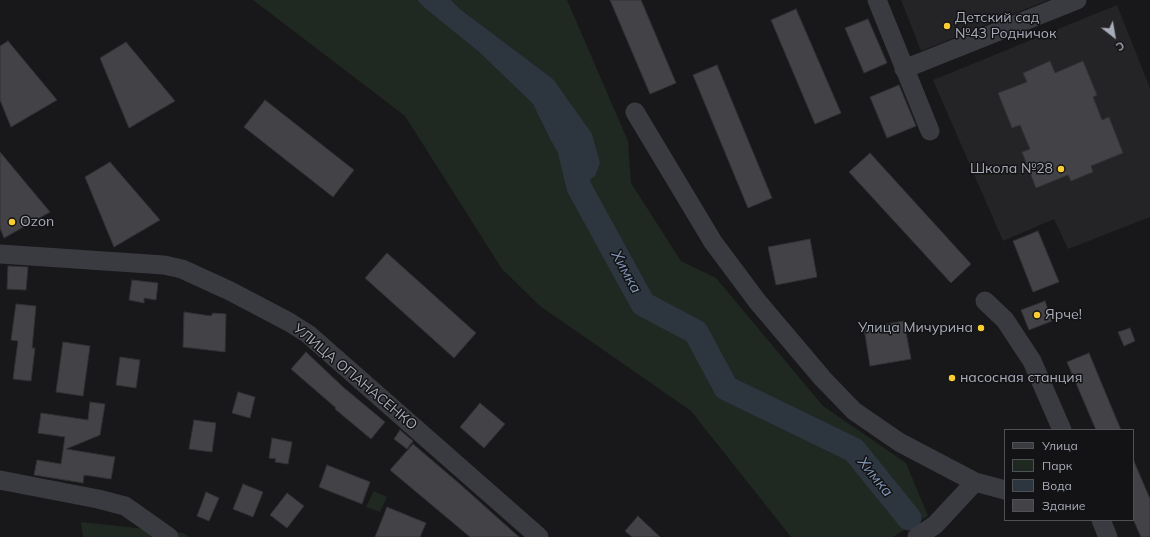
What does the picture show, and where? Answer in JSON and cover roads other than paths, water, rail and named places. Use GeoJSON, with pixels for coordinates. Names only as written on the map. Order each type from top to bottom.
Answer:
{"type":"FeatureCollection","features":[{"type":"Feature","properties":{"kind":"street"},"geometry":{"type":"LineString","coordinates":[[877,0],[904,70],[930,131]]}},
{"type":"Feature","properties":{"kind":"street"},"geometry":{"type":"LineString","coordinates":[[904,70],[1076,0]]}},
{"type":"Feature","properties":{"kind":"street"},"geometry":{"type":"LineString","coordinates":[[635,112],[713,242],[757,301],[823,380],[854,411],[899,442],[975,482],[1004,490]]}},
{"type":"Feature","properties":{"kind":"street","name":"УЛИЦА ОПАНАСЕНКО"},"geometry":{"type":"LineString","coordinates":[[0,254],[164,265],[189,272],[290,322],[308,334],[539,537]]}},
{"type":"Feature","properties":{"kind":"street"},"geometry":{"type":"LineString","coordinates":[[985,301],[1006,320],[1032,360],[1062,429]]}},
{"type":"Feature","properties":{"kind":"street"},"geometry":{"type":"LineString","coordinates":[[0,480],[98,499],[125,506],[169,537]]}},
{"type":"Feature","properties":{"kind":"street"},"geometry":{"type":"LineString","coordinates":[[917,537],[935,525],[975,482]]}},
{"type":"Feature","properties":{"kind":"street"},"geometry":{"type":"LineString","coordinates":[[1101,521],[1108,537]]}},
{"type":"Feature","properties":{"kind":"water"},"geometry":{"type":"Polygon","coordinates":[[[417,0],[451,0],[460,9],[553,79],[592,134],[600,163],[595,176],[579,187],[572,178],[550,139],[533,104],[479,52],[417,0]]]}},
{"type":"Feature","properties":{"kind":"waterway","name":"Химка"},"geometry":{"type":"LineString","coordinates":[[571,154],[579,187],[643,304],[696,332],[726,388],[854,450],[909,518]]}},
{"type":"Feature","properties":{"kind":"place","name":"Детский сад №43 Родничок"},"geometry":{"type":"Point","coordinates":[947,26]}},
{"type":"Feature","properties":{"kind":"place","name":"Школа №28"},"geometry":{"type":"Point","coordinates":[1061,169]}},
{"type":"Feature","properties":{"kind":"place","name":"Ozon"},"geometry":{"type":"Point","coordinates":[12,222]}},
{"type":"Feature","properties":{"kind":"place","name":"Ярче!"},"geometry":{"type":"Point","coordinates":[1037,315]}},
{"type":"Feature","properties":{"kind":"place","name":"Улица Мичурина"},"geometry":{"type":"Point","coordinates":[981,328]}},
{"type":"Feature","properties":{"kind":"place","name":"насосная станция"},"geometry":{"type":"Point","coordinates":[952,378]}}]}
